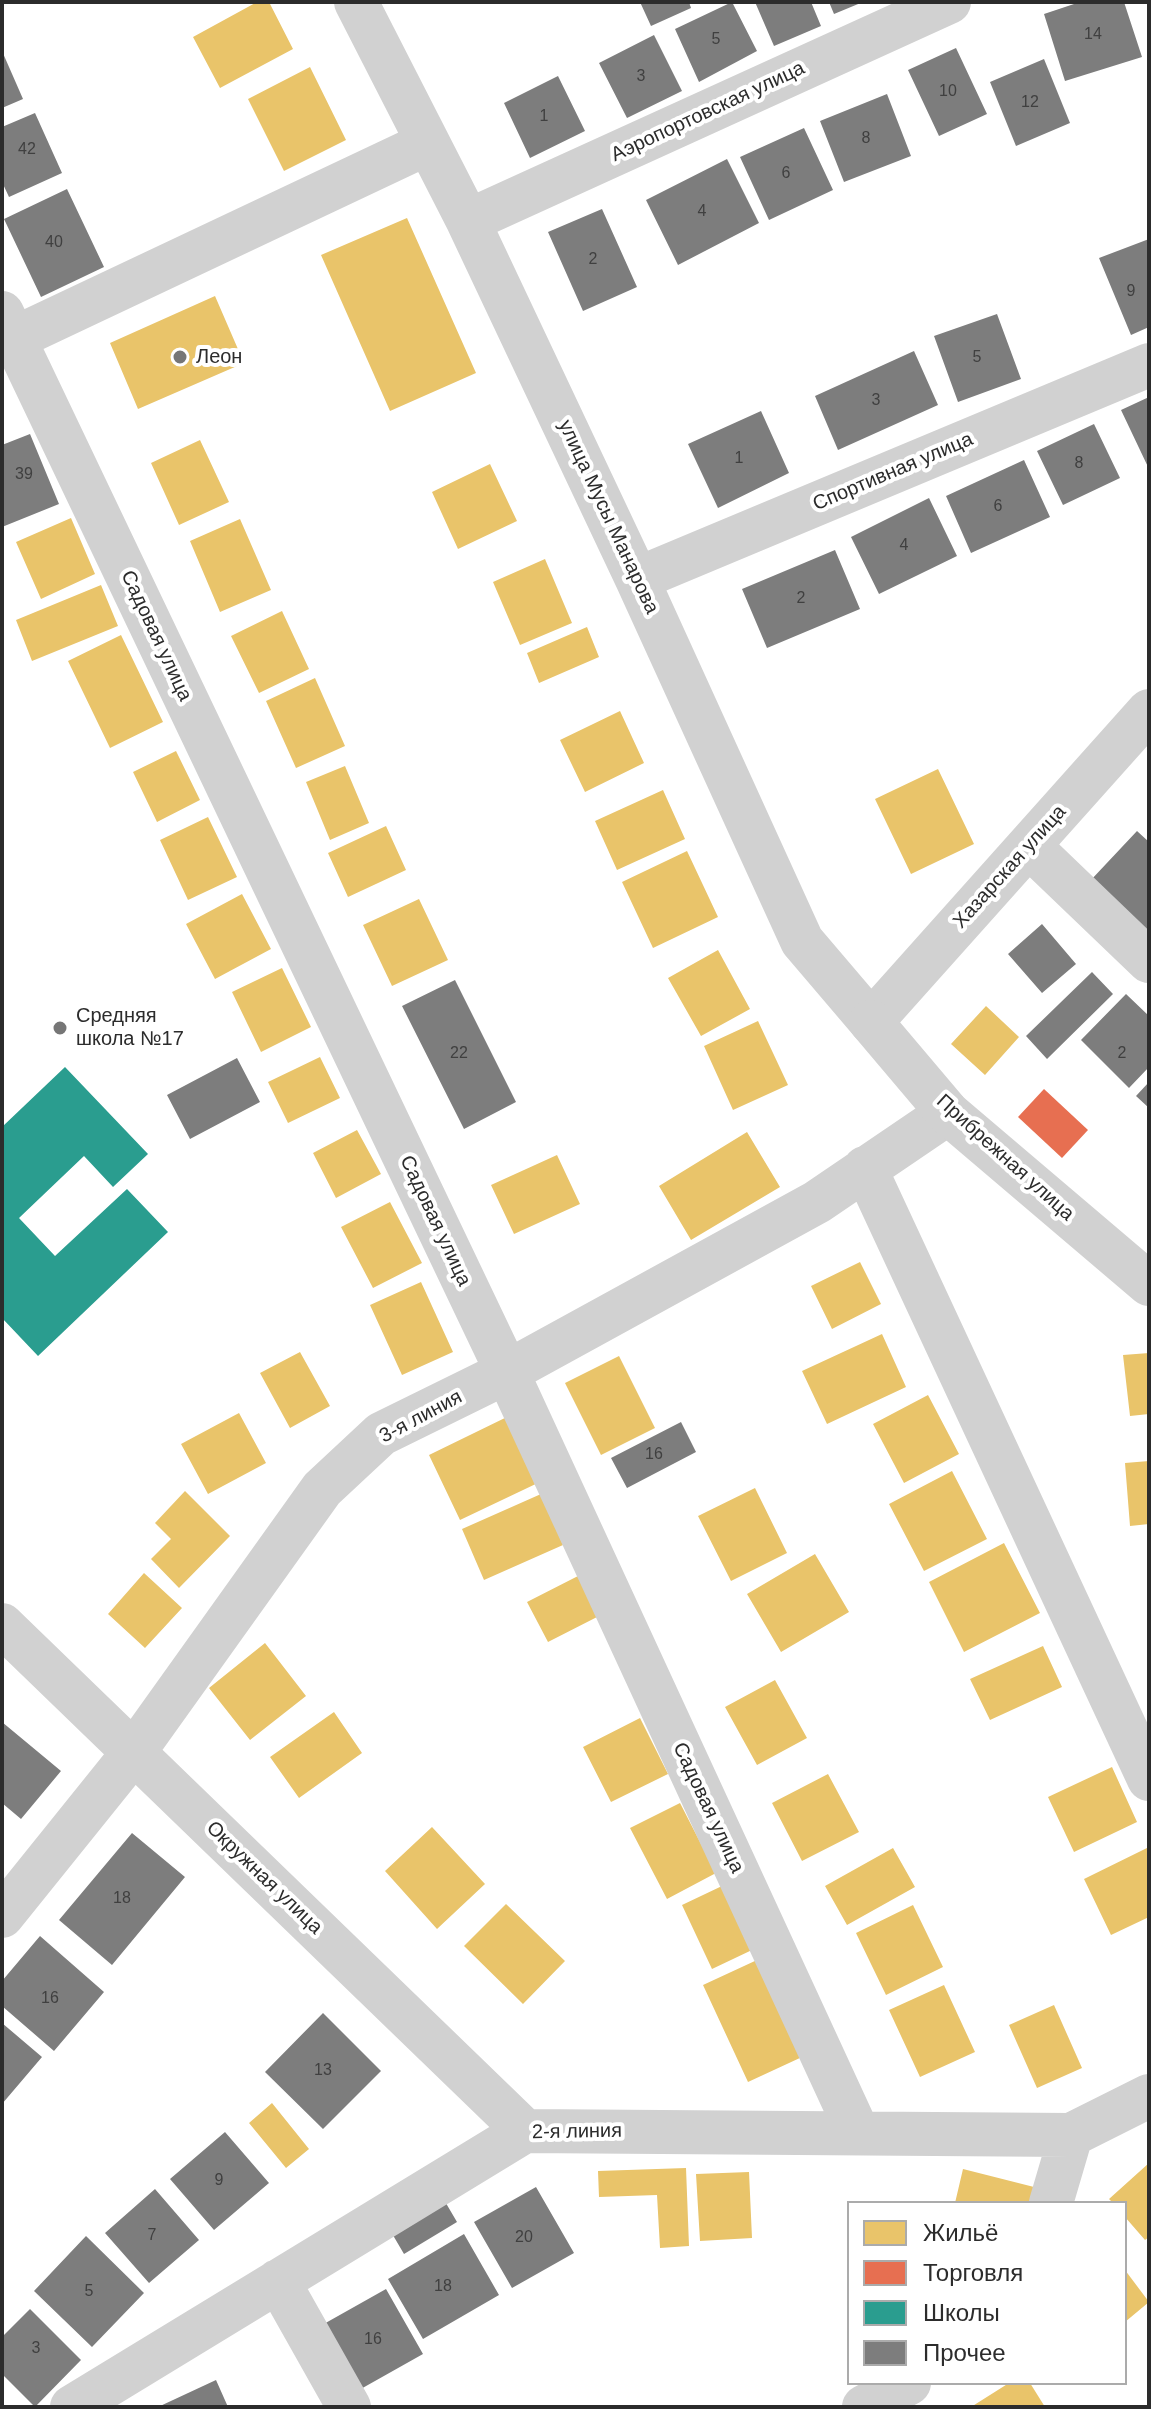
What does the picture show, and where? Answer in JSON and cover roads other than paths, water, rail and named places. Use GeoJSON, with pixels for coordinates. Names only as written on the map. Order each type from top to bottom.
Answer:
{"type":"FeatureCollection","features":[{"type":"Feature","properties":{"kind":"street","name":"улица Мусы Манарова"},"geometry":{"type":"LineString","coordinates":[[356,2],[468,221],[637,579],[802,941],[871,1022]]}},
{"type":"Feature","properties":{"kind":"street","name":"Аэропортовская улица"},"geometry":{"type":"LineString","coordinates":[[468,221],[949,2]]}},
{"type":"Feature","properties":{"kind":"street"},"geometry":{"type":"LineString","coordinates":[[6,331],[428,143]]}},
{"type":"Feature","properties":{"kind":"street","name":"Садовая улица"},"geometry":{"type":"LineString","coordinates":[[6,331],[507,1372],[858,2133]]}},
{"type":"Feature","properties":{"kind":"street","name":"Спортивная улица"},"geometry":{"type":"LineString","coordinates":[[637,579],[1149,365]]}},
{"type":"Feature","properties":{"kind":"street","name":"Хазарская улица"},"geometry":{"type":"LineString","coordinates":[[871,1022],[1149,711]]}},
{"type":"Feature","properties":{"kind":"street"},"geometry":{"type":"LineString","coordinates":[[1029,846],[1149,961]]}},
{"type":"Feature","properties":{"kind":"street","name":"Прибрежная улица"},"geometry":{"type":"LineString","coordinates":[[871,1022],[948,1113],[1149,1284]]}},
{"type":"Feature","properties":{"kind":"street","name":"3-я линия"},"geometry":{"type":"LineString","coordinates":[[2,1916],[134,1752],[322,1489],[381,1434],[507,1372],[817,1202],[948,1113]]}},
{"type":"Feature","properties":{"kind":"street"},"geometry":{"type":"LineString","coordinates":[[865,1168],[1149,1779]]}},
{"type":"Feature","properties":{"kind":"street","name":"Окружная улица"},"geometry":{"type":"LineString","coordinates":[[2,1625],[525,2131]]}},
{"type":"Feature","properties":{"kind":"street","name":"2-я линия"},"geometry":{"type":"LineString","coordinates":[[72,2407],[525,2131],[1071,2135],[1149,2096]]}},
{"type":"Feature","properties":{"kind":"street"},"geometry":{"type":"LineString","coordinates":[[1052,2201],[1071,2135]]}},
{"type":"Feature","properties":{"kind":"street"},"geometry":{"type":"LineString","coordinates":[[278,2281],[349,2407]]}},
{"type":"Feature","properties":{"kind":"street"},"geometry":{"type":"LineString","coordinates":[[864,2407],[905,2385]]}},
{"type":"Feature","properties":{"kind":"place","name":"Леон"},"geometry":{"type":"Point","coordinates":[180,357]}},
{"type":"Feature","properties":{"kind":"place","name":"Средняя школа №17"},"geometry":{"type":"Point","coordinates":[60,1028]}}]}
